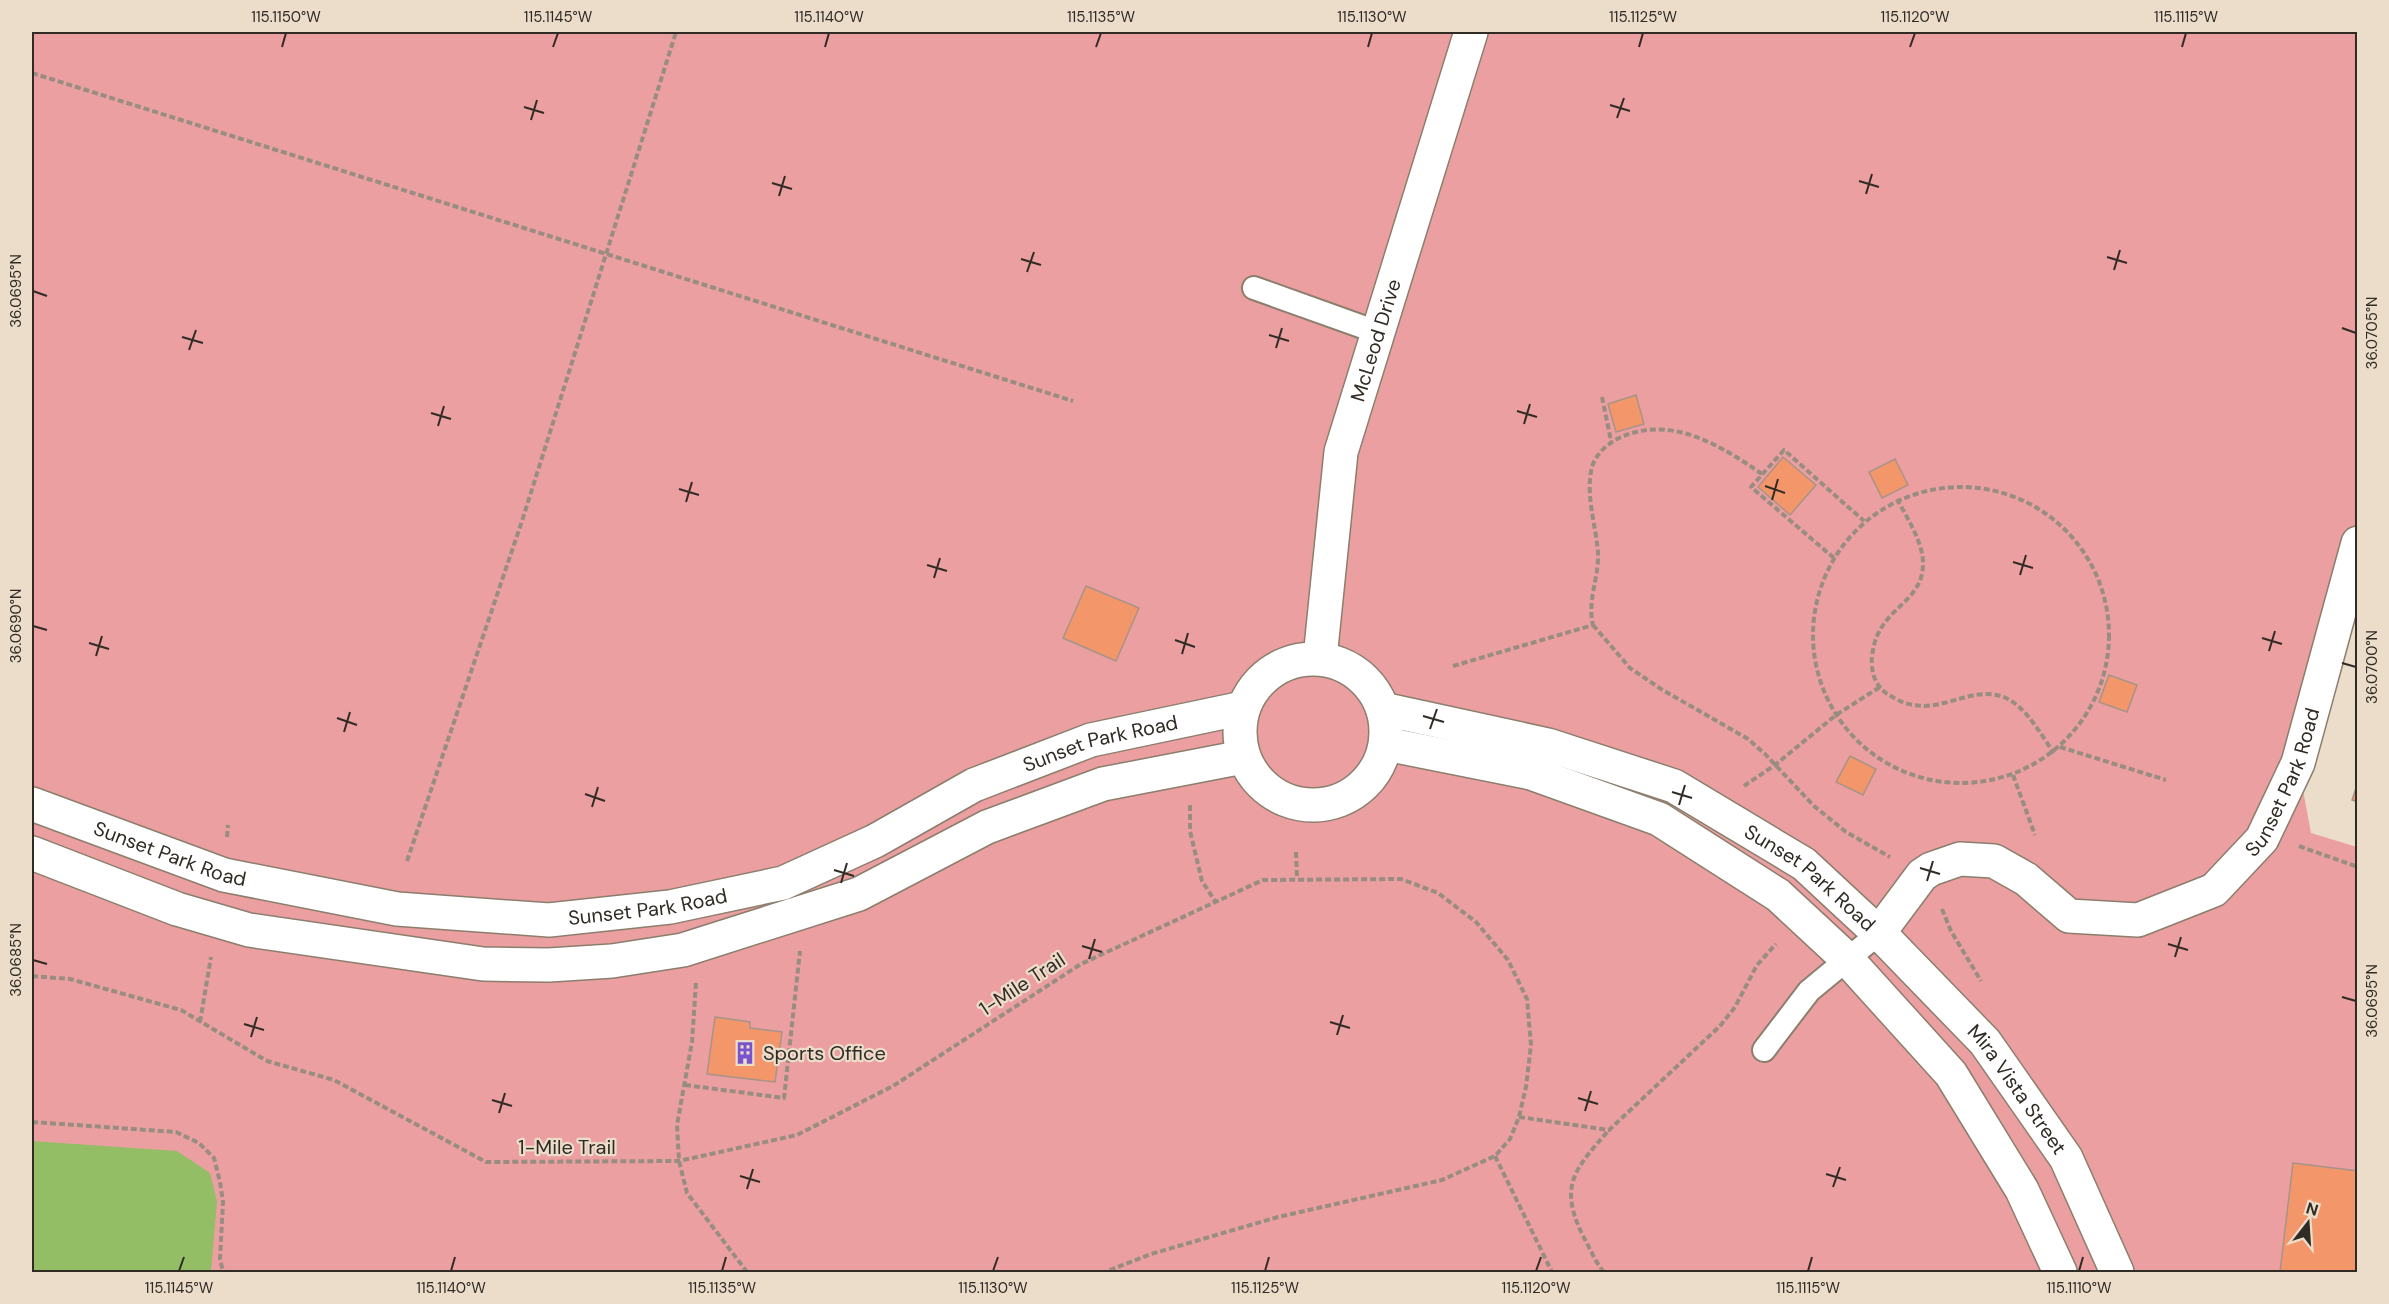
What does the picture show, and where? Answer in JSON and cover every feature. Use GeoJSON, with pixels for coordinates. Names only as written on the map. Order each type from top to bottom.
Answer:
{"type":"FeatureCollection","features":[{"type":"Feature","properties":{"kind":"street","name":"McLeod Drive"},"geometry":{"type":"LineString","coordinates":[[1320,658],[1341,452],[1471,32]]}},
{"type":"Feature","properties":{"kind":"street","name":"Sunset Park Road"},"geometry":{"type":"LineString","coordinates":[[1383,709],[1548,744],[1674,786],[1804,864],[1878,934],[1922,875],[1931,869],[1960,859],[1994,861],[2026,879],[2069,916],[2138,920],[2214,890],[2265,833],[2298,763],[2358,543]]}},
{"type":"Feature","properties":{"kind":"street"},"geometry":{"type":"LineString","coordinates":[[1320,658],[1343,664],[1364,678],[1378,697],[1386,720],[1386,744],[1379,767],[1364,786],[1344,800],[1321,806],[1296,804],[1273,795],[1255,778],[1243,757],[1239,732],[1243,708],[1255,687],[1273,670],[1295,660],[1320,658]]}},
{"type":"Feature","properties":{"kind":"street","name":"Sunset Park Road"},"geometry":{"type":"LineString","coordinates":[[32,804],[224,875],[397,909],[549,920],[670,907],[783,883],[875,842],[974,785],[1091,740],[1243,708]]}},
{"type":"Feature","properties":{"kind":"street","name":"Sunset Park Road"},"geometry":{"type":"LineString","coordinates":[[1386,744],[1531,773],[1659,819],[1778,895],[1847,959]]}},
{"type":"Feature","properties":{"kind":"street","name":"Sunset Park Road"},"geometry":{"type":"LineString","coordinates":[[32,853],[177,909],[249,930],[483,964],[549,965],[612,961],[683,950],[859,894],[987,827],[1103,784],[1243,757]]}},
{"type":"Feature","properties":{"kind":"street","name":"Mira Vista Street"},"geometry":{"type":"LineString","coordinates":[[1878,934],[1992,1052],[2066,1158],[2116,1272]]}},
{"type":"Feature","properties":{"kind":"street"},"geometry":{"type":"LineString","coordinates":[[1847,959],[1951,1074],[2022,1190],[2060,1272]]}},
{"type":"Feature","properties":{"kind":"lane"},"geometry":{"type":"LineString","coordinates":[[1254,288],[1377,332]]}},
{"type":"Feature","properties":{"kind":"lane"},"geometry":{"type":"LineString","coordinates":[[1764,1050],[1809,991],[1878,934]]}},
{"type":"Feature","properties":{"kind":"path"},"geometry":{"type":"LineString","coordinates":[[406,861],[522,521],[676,32]]}},
{"type":"Feature","properties":{"kind":"path"},"geometry":{"type":"LineString","coordinates":[[32,74],[605,256],[1073,401]]}},
{"type":"Feature","properties":{"kind":"path"},"geometry":{"type":"LineString","coordinates":[[1602,397],[1611,441]]}},
{"type":"Feature","properties":{"kind":"path"},"geometry":{"type":"LineString","coordinates":[[1762,474],[1732,453],[1703,439],[1671,430],[1640,430],[1611,441],[1593,464],[1590,478],[1598,552],[1589,611],[1593,625],[1630,668],[1661,689],[1748,739],[1814,806],[1846,832],[1897,861]]}},
{"type":"Feature","properties":{"kind":"path"},"geometry":{"type":"LineString","coordinates":[[1834,558],[1751,488],[1762,474],[1784,450],[1864,521]]}},
{"type":"Feature","properties":{"kind":"path"},"geometry":{"type":"LineString","coordinates":[[1938,486],[1986,489],[1997,492],[2030,505],[2068,532],[2096,572],[2112,619],[2107,669],[2087,715],[2060,747],[2054,753],[2013,775],[1960,784],[1910,775],[1866,749],[1836,715],[1814,665],[1812,616],[1825,570],[1852,530],[1897,499],[1938,486]]}},
{"type":"Feature","properties":{"kind":"path"},"geometry":{"type":"LineString","coordinates":[[1897,499],[1919,546],[1923,567],[1920,582],[1909,599],[1885,619],[1875,640],[1872,668],[1880,687],[1887,694],[1915,707],[1930,708],[1978,695],[2004,697],[2014,702],[2028,717],[2054,753]]}},
{"type":"Feature","properties":{"kind":"path"},"geometry":{"type":"LineString","coordinates":[[1453,666],[1593,625]]}},
{"type":"Feature","properties":{"kind":"path"},"geometry":{"type":"LineString","coordinates":[[1736,791],[1775,765],[1836,715],[1880,687]]}},
{"type":"Feature","properties":{"kind":"path"},"geometry":{"type":"LineString","coordinates":[[2060,747],[2166,780]]}},
{"type":"Feature","properties":{"kind":"path"},"geometry":{"type":"LineString","coordinates":[[2013,775],[2035,835]]}},
{"type":"Feature","properties":{"kind":"path"},"geometry":{"type":"LineString","coordinates":[[1191,812],[1190,831],[1202,881],[1215,901]]}},
{"type":"Feature","properties":{"kind":"path"},"geometry":{"type":"LineString","coordinates":[[2265,833],[2358,867]]}},
{"type":"Feature","properties":{"kind":"path"},"geometry":{"type":"LineString","coordinates":[[1296,852],[1297,879]]}},
{"type":"Feature","properties":{"kind":"path","name":"1-Mile Trail"},"geometry":{"type":"LineString","coordinates":[[32,976],[70,979],[181,1011],[267,1061],[334,1080],[486,1162],[679,1161],[797,1134],[892,1086],[1081,964],[1263,880],[1401,879],[1438,893],[1476,922],[1508,960],[1527,999],[1531,1045],[1526,1087],[1519,1117],[1510,1138],[1495,1156],[1442,1180],[1278,1217],[1151,1254],[1105,1272]]}},
{"type":"Feature","properties":{"kind":"path"},"geometry":{"type":"LineString","coordinates":[[1604,1272],[1572,1212],[1570,1194],[1584,1158],[1609,1130],[1720,1026],[1735,1007],[1757,965],[1776,945]]}},
{"type":"Feature","properties":{"kind":"path"},"geometry":{"type":"LineString","coordinates":[[684,1085],[784,1098],[800,948]]}},
{"type":"Feature","properties":{"kind":"path"},"geometry":{"type":"LineString","coordinates":[[697,980],[692,1042],[677,1125],[679,1161],[687,1193],[747,1272]]}},
{"type":"Feature","properties":{"kind":"path"},"geometry":{"type":"LineString","coordinates":[[1519,1117],[1609,1130]]}},
{"type":"Feature","properties":{"kind":"path"},"geometry":{"type":"LineString","coordinates":[[32,1122],[176,1132],[199,1143],[214,1158],[220,1182],[223,1202],[220,1259],[223,1272]]}},
{"type":"Feature","properties":{"kind":"path"},"geometry":{"type":"LineString","coordinates":[[1495,1156],[1552,1272]]}},
{"type":"Feature","properties":{"kind":"shaded area"},"geometry":{"type":"Polygon","coordinates":[[[32,32],[2357,32],[2357,543],[2298,763],[2311,833],[2357,847],[2357,1272],[32,1272],[32,32]]]}},
{"type":"Feature","properties":{"kind":"shaded area"},"geometry":{"type":"Polygon","coordinates":[[[32,1141],[177,1151],[210,1173],[217,1201],[211,1272],[32,1272],[32,1141]]]}},
{"type":"Feature","properties":{"kind":"building"},"geometry":{"type":"Polygon","coordinates":[[[1636,395],[1644,424],[1616,432],[1608,404],[1636,395]]]}},
{"type":"Feature","properties":{"kind":"building"},"geometry":{"type":"Polygon","coordinates":[[[1783,457],[1816,485],[1790,515],[1758,487],[1783,457]]]}},
{"type":"Feature","properties":{"kind":"building"},"geometry":{"type":"Polygon","coordinates":[[[1895,459],[1908,485],[1882,498],[1869,472],[1895,459]]]}},
{"type":"Feature","properties":{"kind":"building"},"geometry":{"type":"Polygon","coordinates":[[[1086,586],[1139,608],[1116,661],[1063,638],[1086,586]]]}},
{"type":"Feature","properties":{"kind":"building"},"geometry":{"type":"Polygon","coordinates":[[[2109,675],[2137,685],[2127,712],[2099,702],[2109,675]]]}},
{"type":"Feature","properties":{"kind":"building"},"geometry":{"type":"Polygon","coordinates":[[[1850,756],[1876,769],[1863,795],[1836,782],[1850,756]]]}},
{"type":"Feature","properties":{"kind":"building"},"geometry":{"type":"Polygon","coordinates":[[[2358,782],[2358,802],[2352,800],[2358,782]]]}},
{"type":"Feature","properties":{"kind":"building","name":"Sports Office"},"geometry":{"type":"Polygon","coordinates":[[[715,1017],[750,1022],[750,1028],[782,1032],[775,1082],[707,1074],[715,1017]]]}},
{"type":"Feature","properties":{"kind":"building"},"geometry":{"type":"Polygon","coordinates":[[[2293,1163],[2358,1171],[2357,1272],[2280,1272],[2293,1163]]]}},
{"type":"Feature","properties":{"kind":"place","name":"Sports Office"},"geometry":{"type":"Point","coordinates":[745,1053]}}]}
